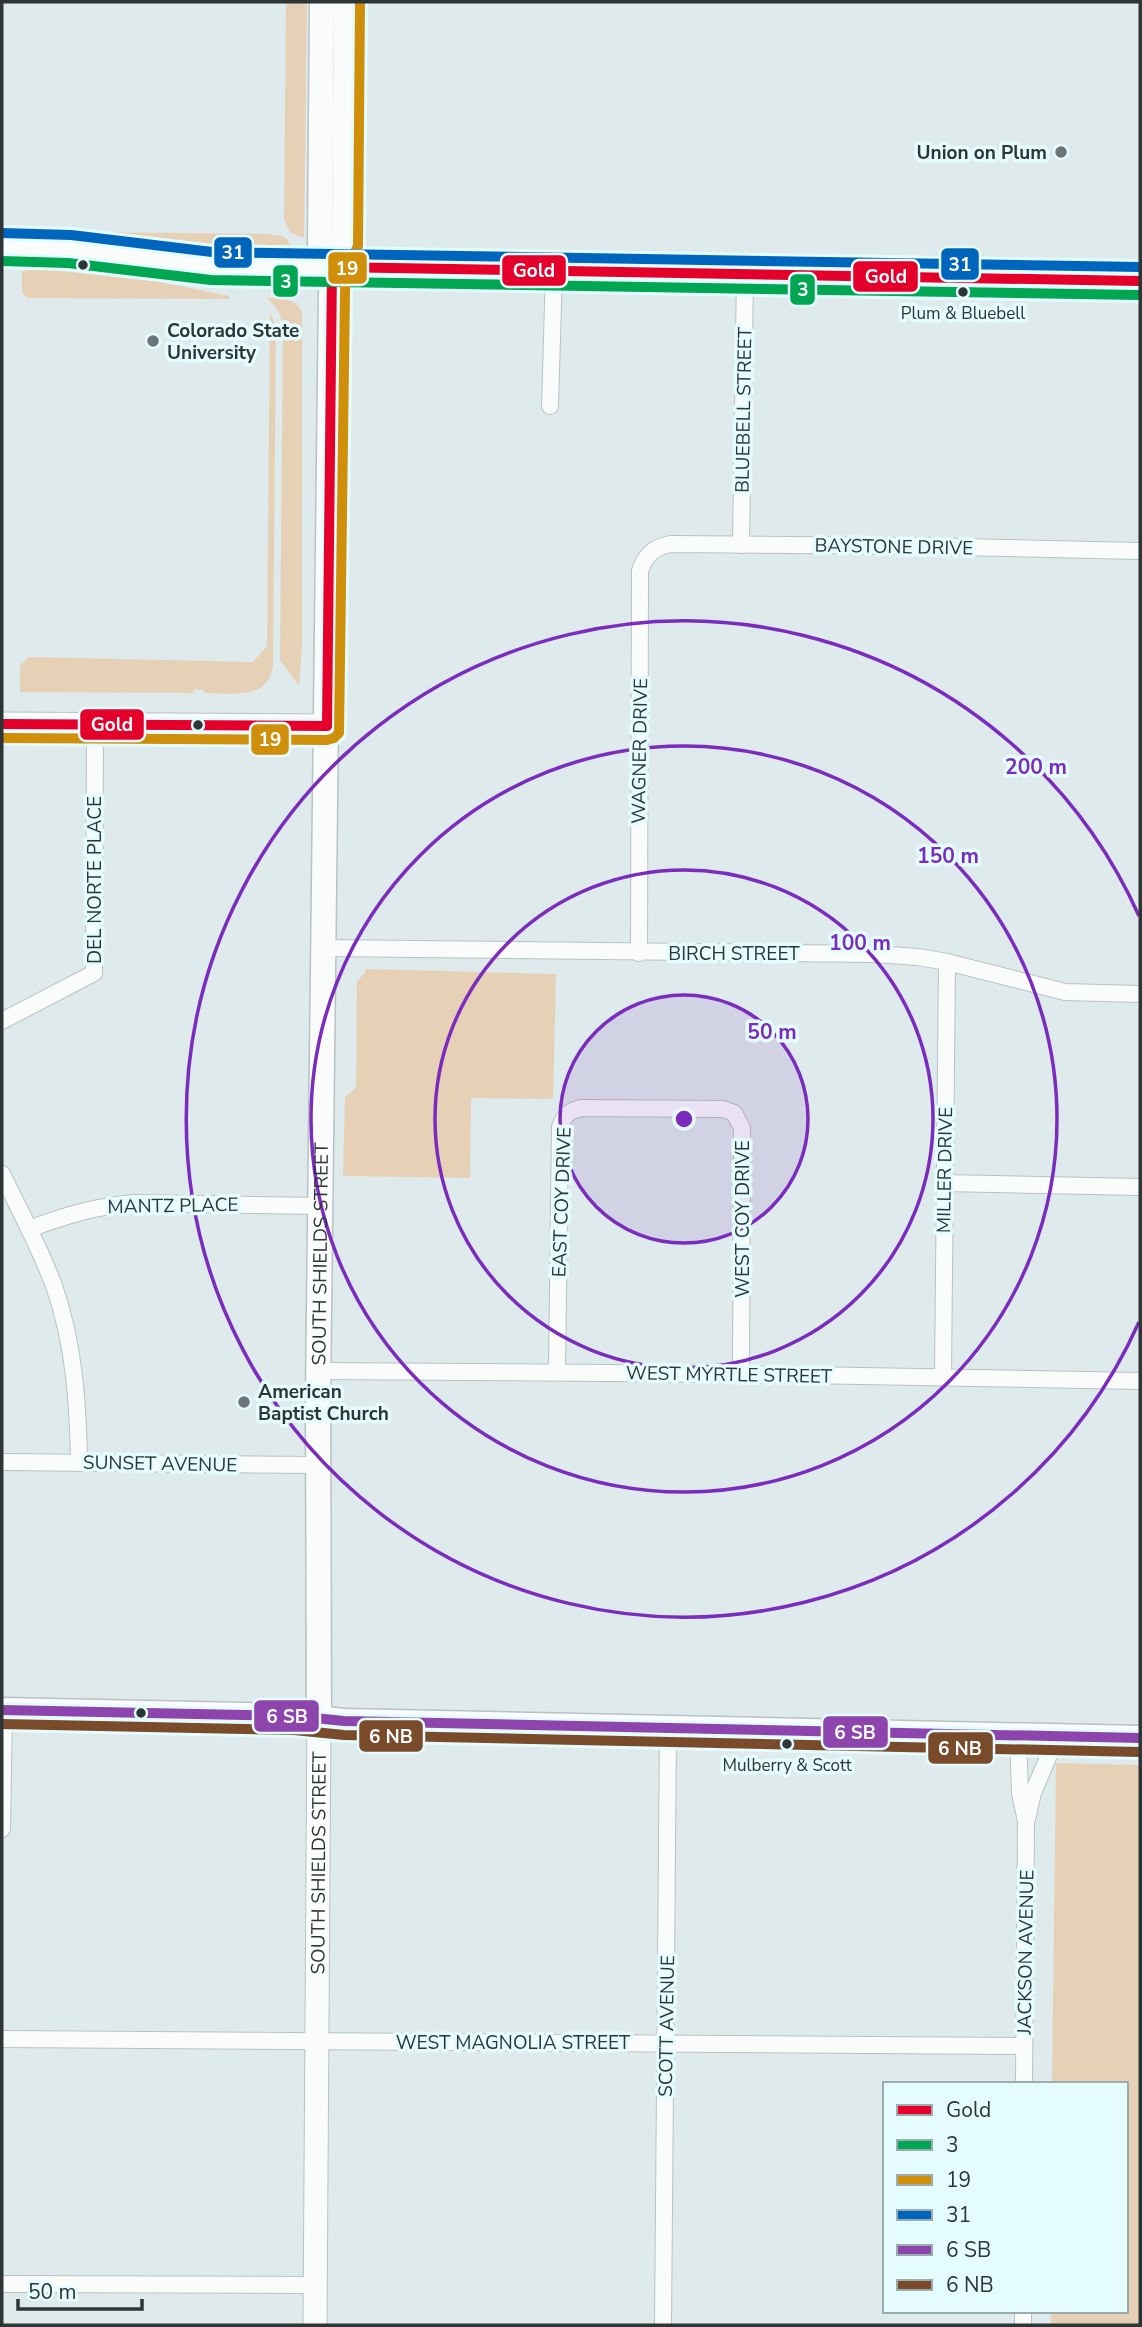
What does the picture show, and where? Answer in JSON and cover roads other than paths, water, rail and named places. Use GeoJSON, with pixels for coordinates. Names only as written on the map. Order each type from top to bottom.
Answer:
{"type":"FeatureCollection","features":[{"type":"Feature","properties":{"kind":"main road","name":"SOUTH SHIELDS STREET"},"geometry":{"type":"LineString","coordinates":[[321,2],[320,246],[332,267]]}},
{"type":"Feature","properties":{"kind":"main road","name":"SOUTH SHIELDS STREET"},"geometry":{"type":"LineString","coordinates":[[315,2325],[320,1206],[332,267],[344,246],[346,2]]}},
{"type":"Feature","properties":{"kind":"main road"},"geometry":{"type":"LineString","coordinates":[[2,724],[327,726]]}},
{"type":"Feature","properties":{"kind":"main road"},"geometry":{"type":"LineString","coordinates":[[3,1710],[295,1716],[344,1721],[1140,1738]]}},
{"type":"Feature","properties":{"kind":"street"},"geometry":{"type":"LineString","coordinates":[[2,247],[69,249],[211,266],[1140,281]]}},
{"type":"Feature","properties":{"kind":"street"},"geometry":{"type":"LineString","coordinates":[[550,406],[554,270]]}},
{"type":"Feature","properties":{"kind":"street","name":"BLUEBELL STREET"},"geometry":{"type":"LineString","coordinates":[[741,545],[745,275]]}},
{"type":"Feature","properties":{"kind":"street","name":"BAYSTONE DRIVE"},"geometry":{"type":"LineString","coordinates":[[650,553],[671,544],[1140,551]]}},
{"type":"Feature","properties":{"kind":"street","name":"WAGNER DRIVE"},"geometry":{"type":"LineString","coordinates":[[639,953],[640,571],[643,561],[650,553]]}},
{"type":"Feature","properties":{"kind":"street","name":"DEL NORTE PLACE"},"geometry":{"type":"LineString","coordinates":[[2,1021],[94,973],[94,725]]}},
{"type":"Feature","properties":{"kind":"street","name":"BIRCH STREET"},"geometry":{"type":"LineString","coordinates":[[324,948],[875,954],[947,962],[1065,992],[1140,994]]}},
{"type":"Feature","properties":{"kind":"street","name":"MILLER DRIVE"},"geometry":{"type":"LineString","coordinates":[[943,1377],[947,962]]}},
{"type":"Feature","properties":{"kind":"street","name":"EAST COY DRIVE"},"geometry":{"type":"LineString","coordinates":[[557,1372],[562,1120],[570,1111],[581,1108],[647,1109]]}},
{"type":"Feature","properties":{"kind":"street","name":"WEST COY DRIVE"},"geometry":{"type":"LineString","coordinates":[[647,1109],[723,1109],[734,1113],[741,1122],[741,1374]]}},
{"type":"Feature","properties":{"kind":"street"},"geometry":{"type":"LineString","coordinates":[[2,1174],[54,1287],[68,1344],[76,1403],[79,1462]]}},
{"type":"Feature","properties":{"kind":"street"},"geometry":{"type":"LineString","coordinates":[[944,1183],[1140,1188]]}},
{"type":"Feature","properties":{"kind":"street","name":"MANTZ PLACE"},"geometry":{"type":"LineString","coordinates":[[29,1229],[79,1211],[106,1205],[134,1203],[320,1206]]}},
{"type":"Feature","properties":{"kind":"street","name":"WEST MYRTLE STREET"},"geometry":{"type":"LineString","coordinates":[[319,1371],[741,1374],[1140,1381]]}},
{"type":"Feature","properties":{"kind":"street","name":"SUNSET AVENUE"},"geometry":{"type":"LineString","coordinates":[[2,1462],[319,1465]]}},
{"type":"Feature","properties":{"kind":"street"},"geometry":{"type":"LineString","coordinates":[[2,1829],[3,1710]]}},
{"type":"Feature","properties":{"kind":"street","name":"SCOTT AVENUE"},"geometry":{"type":"LineString","coordinates":[[663,2325],[668,1727]]}},
{"type":"Feature","properties":{"kind":"street","name":"JACKSON AVENUE"},"geometry":{"type":"LineString","coordinates":[[1018,1735],[1020,1793],[1026,1821],[1024,2082]]}},
{"type":"Feature","properties":{"kind":"street","name":"JACKSON AVENUE"},"geometry":{"type":"LineString","coordinates":[[1026,1821],[1033,1793],[1058,1736]]}},
{"type":"Feature","properties":{"kind":"street","name":"WEST MAGNOLIA STREET"},"geometry":{"type":"LineString","coordinates":[[2,2039],[1024,2046]]}},
{"type":"Feature","properties":{"kind":"street"},"geometry":{"type":"LineString","coordinates":[[2,2284],[316,2285]]}},
{"type":"Feature","properties":{"kind":"place","name":"Union on Plum"},"geometry":{"type":"Point","coordinates":[1061,152]}},
{"type":"Feature","properties":{"kind":"place","name":"Plum & Bluebell"},"geometry":{"type":"Point","coordinates":[963,292]}},
{"type":"Feature","properties":{"kind":"place","name":"Colorado State University"},"geometry":{"type":"Point","coordinates":[153,341]}},
{"type":"Feature","properties":{"kind":"place","name":"American Baptist Church"},"geometry":{"type":"Point","coordinates":[244,1402]}},
{"type":"Feature","properties":{"kind":"place","name":"Mulberry & Scott"},"geometry":{"type":"Point","coordinates":[787,1744]}}]}
